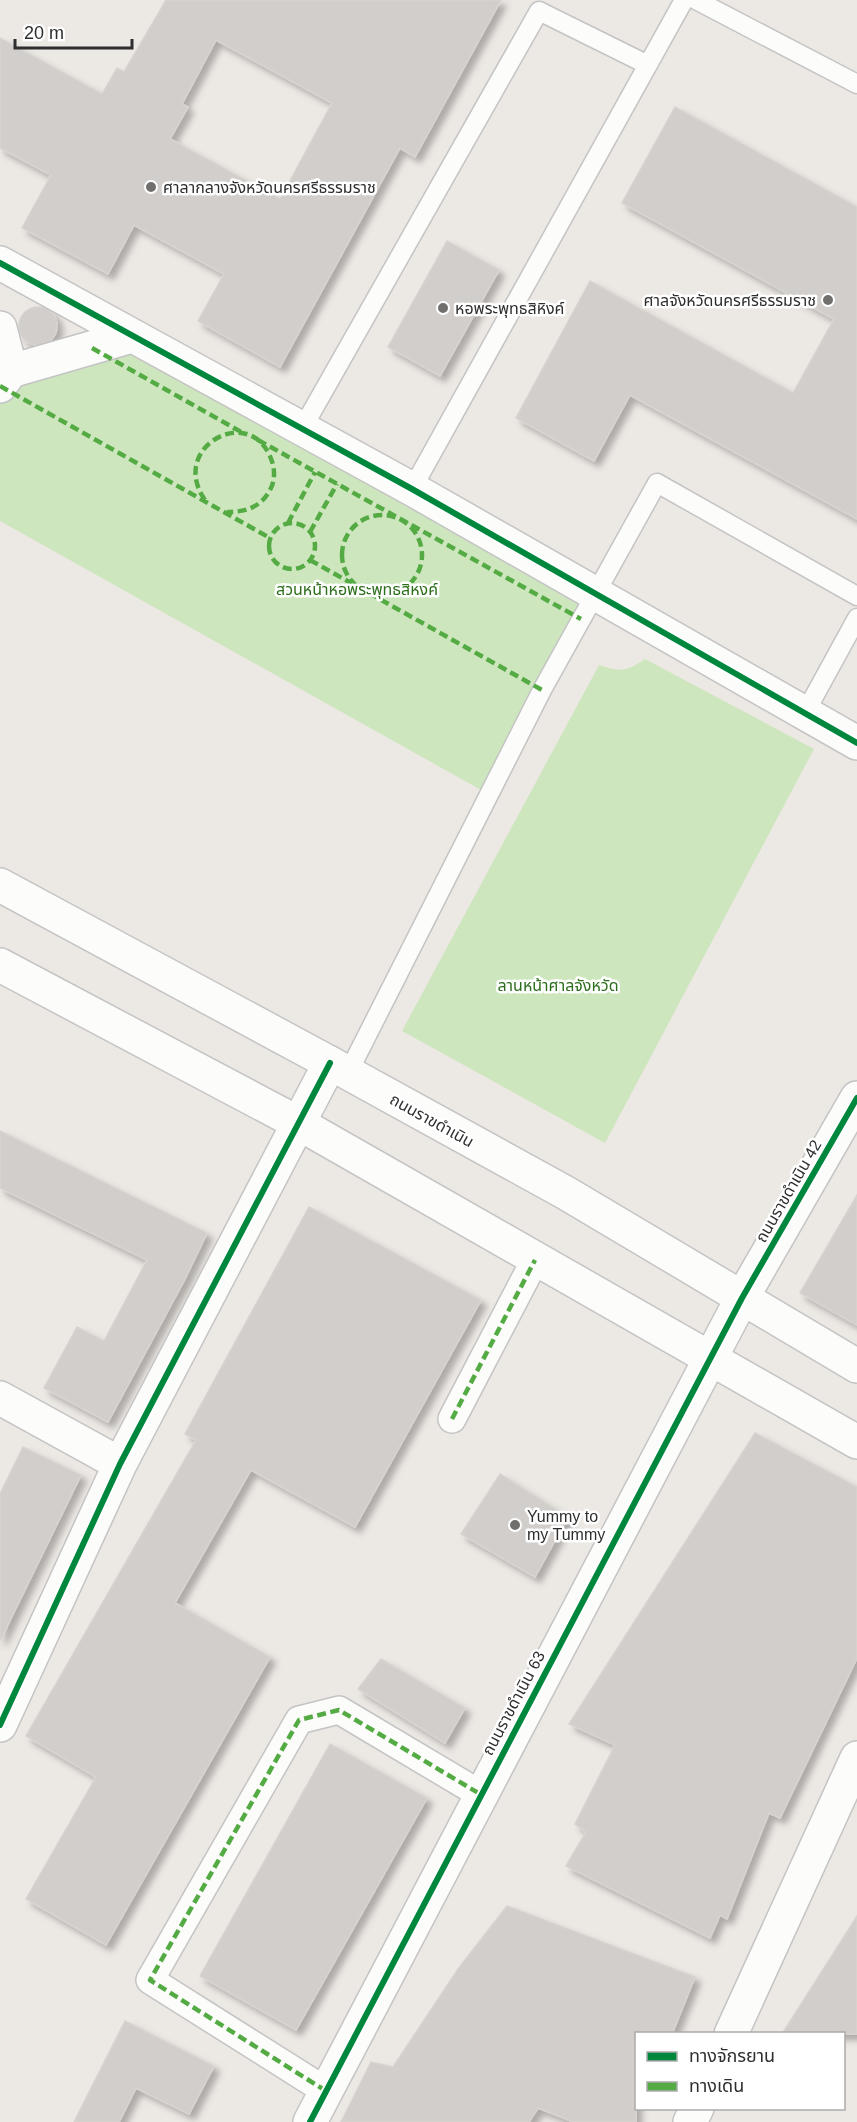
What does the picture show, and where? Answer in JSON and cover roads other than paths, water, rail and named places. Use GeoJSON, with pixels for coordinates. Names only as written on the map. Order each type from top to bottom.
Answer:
{"type":"FeatureCollection","features":[{"type":"Feature","properties":{"kind":"street"},"geometry":{"type":"LineString","coordinates":[[0,263],[412,489],[857,742]]}},
{"type":"Feature","properties":{"kind":"street"},"geometry":{"type":"LineString","coordinates":[[0,328],[6,379],[132,336]]}},
{"type":"Feature","properties":{"kind":"street","name":"ถนนราขดำเนิน"},"geometry":{"type":"LineString","coordinates":[[0,885],[566,1193],[857,1366]]}},
{"type":"Feature","properties":{"kind":"street"},"geometry":{"type":"LineString","coordinates":[[0,965],[298,1124],[857,1442]]}},
{"type":"Feature","properties":{"kind":"street"},"geometry":{"type":"LineString","coordinates":[[2,1715],[120,1464],[298,1124],[339,1068]]}},
{"type":"Feature","properties":{"kind":"street","name":"ถนนราขดำเนิน 42"},"geometry":{"type":"LineString","coordinates":[[742,1298],[857,1098]]}},
{"type":"Feature","properties":{"kind":"street"},"geometry":{"type":"LineString","coordinates":[[452,1419],[535,1260]]}},
{"type":"Feature","properties":{"kind":"street","name":"ถนนราขดำเนิน 63"},"geometry":{"type":"LineString","coordinates":[[310,2122],[742,1298]]}},
{"type":"Feature","properties":{"kind":"street"},"geometry":{"type":"LineString","coordinates":[[0,1398],[120,1464]]}},
{"type":"Feature","properties":{"kind":"street"},"geometry":{"type":"LineString","coordinates":[[326,2091],[150,1980],[299,1720],[339,1710],[480,1794]]}},
{"type":"Feature","properties":{"kind":"street"},"geometry":{"type":"LineString","coordinates":[[732,2032],[857,1758]]}},
{"type":"Feature","properties":{"kind":"lane"},"geometry":{"type":"LineString","coordinates":[[412,489],[684,0]]}},
{"type":"Feature","properties":{"kind":"lane"},"geometry":{"type":"LineString","coordinates":[[696,0],[857,84]]}},
{"type":"Feature","properties":{"kind":"lane"},"geometry":{"type":"LineString","coordinates":[[302,429],[539,10],[648,66]]}},
{"type":"Feature","properties":{"kind":"lane"},"geometry":{"type":"LineString","coordinates":[[339,1068],[542,690],[657,483],[857,596]]}},
{"type":"Feature","properties":{"kind":"lane"},"geometry":{"type":"LineString","coordinates":[[805,713],[857,618]]}},
{"type":"Feature","properties":{"kind":"place","name":"ศาลากลางจังหวัดนครศรีธรรมราช"},"geometry":{"type":"Point","coordinates":[151,187]}},
{"type":"Feature","properties":{"kind":"place","name":"ศาลจังหวัดนครศรีธรรมราช"},"geometry":{"type":"Point","coordinates":[828,300]}},
{"type":"Feature","properties":{"kind":"place","name":"หอพระพุทธสิหิงค์"},"geometry":{"type":"Point","coordinates":[443,308]}},
{"type":"Feature","properties":{"kind":"place","name":"Yummy to my Tummy"},"geometry":{"type":"Point","coordinates":[515,1525]}},
{"type":"Feature","properties":{"kind":"park label","name":"สวนหน้าหอพระพุทธสิหงค์"},"geometry":{"type":"Point","coordinates":[357,589]}},
{"type":"Feature","properties":{"kind":"park label","name":"ลานหน้าศาลจังหวัด"},"geometry":{"type":"Point","coordinates":[558,985]}}]}
